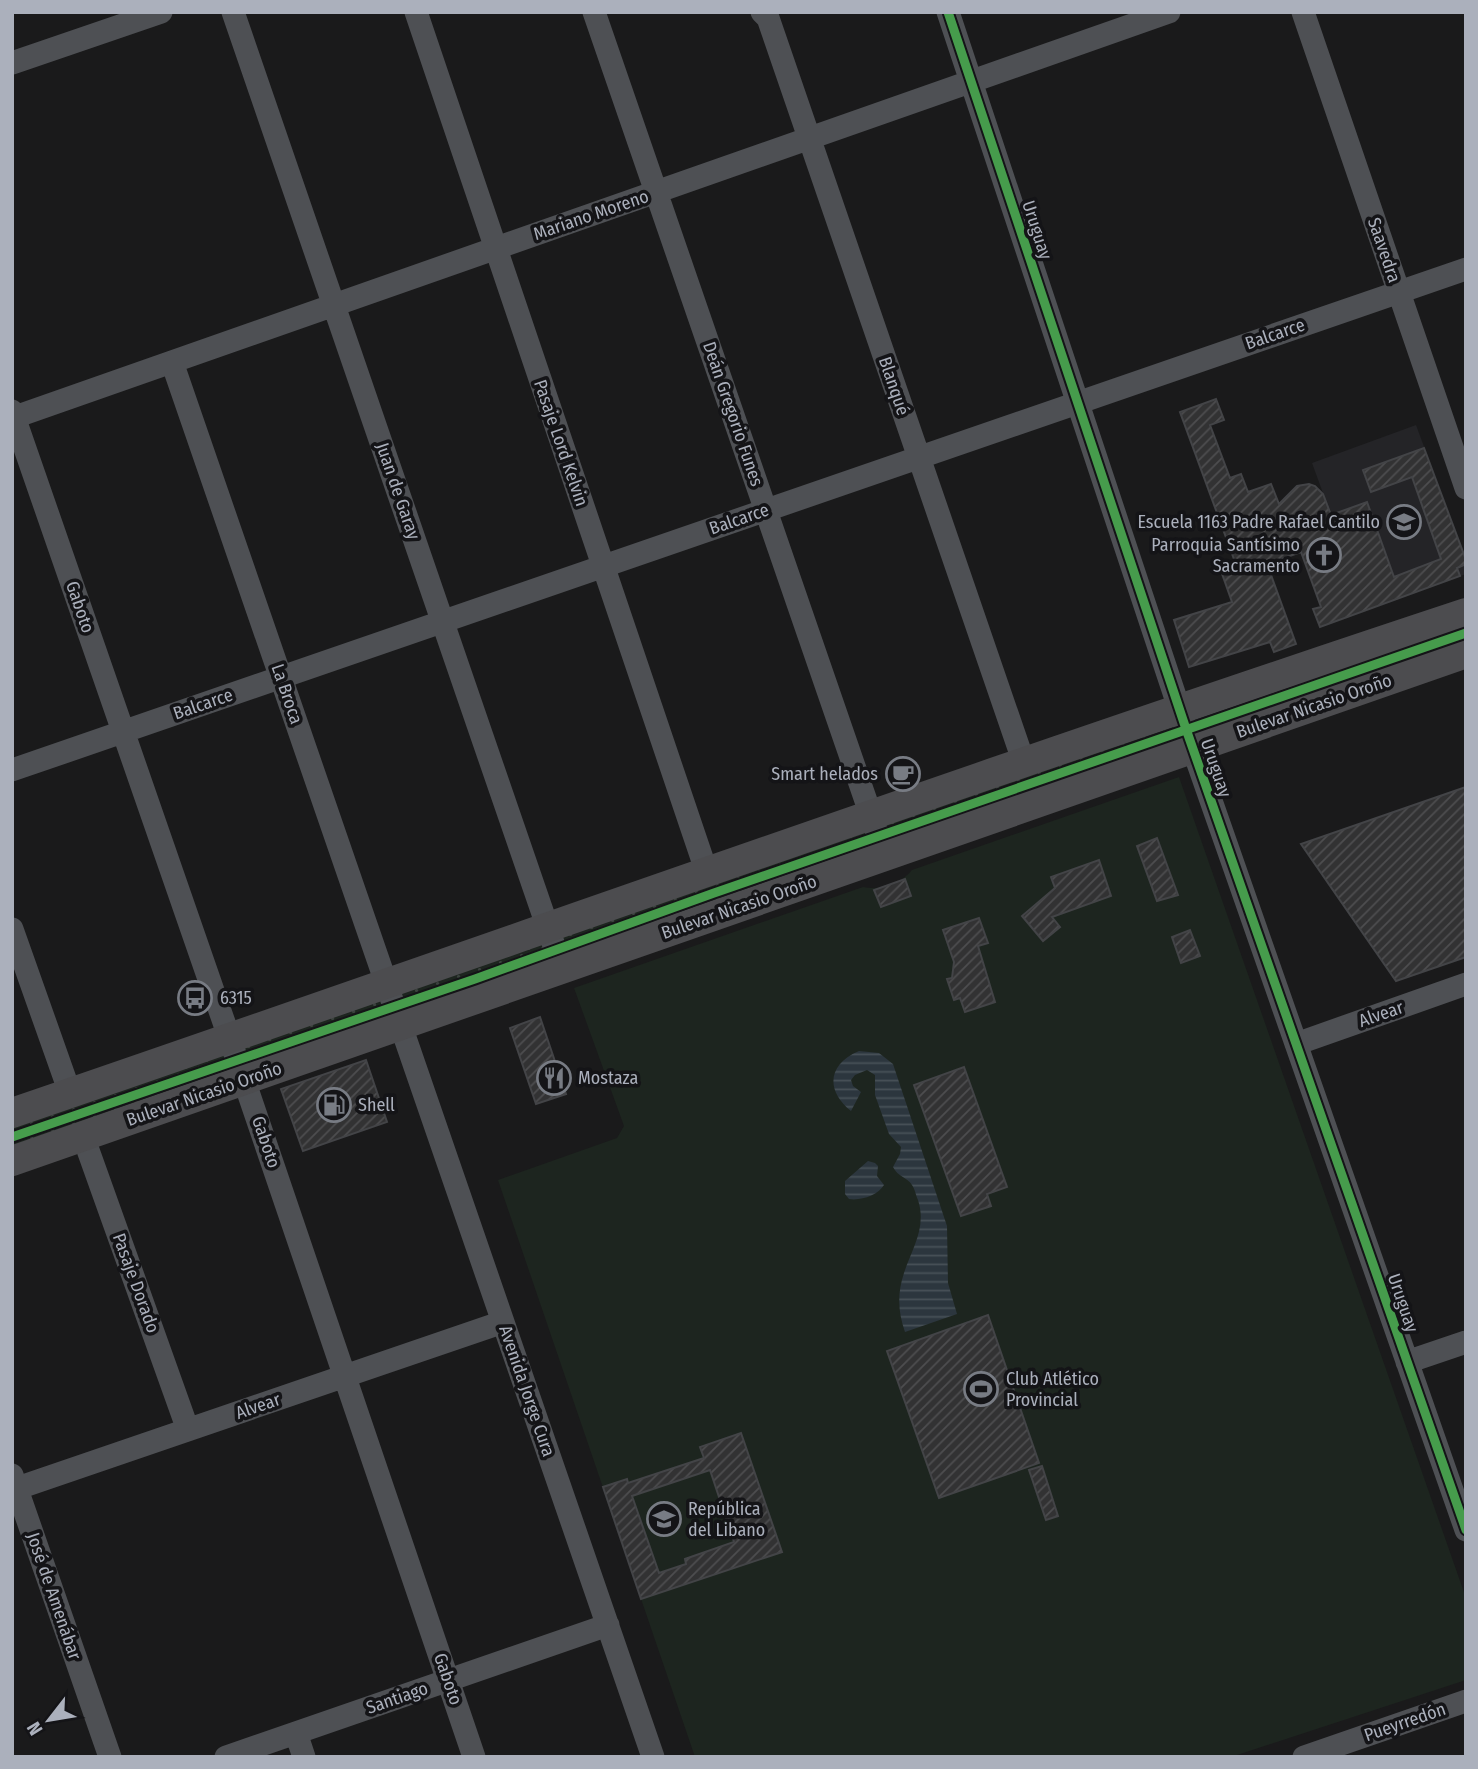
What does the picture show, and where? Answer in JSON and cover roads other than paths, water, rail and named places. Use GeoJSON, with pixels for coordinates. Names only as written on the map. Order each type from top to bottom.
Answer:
{"type":"FeatureCollection","features":[{"type":"Feature","properties":{"kind":"main road"},"geometry":{"type":"LineString","coordinates":[[12,1113],[1179,708],[1466,613]]}},
{"type":"Feature","properties":{"kind":"main road","name":"Bulevar Nicasio Oroño"},"geometry":{"type":"LineString","coordinates":[[12,1161],[1466,653]]}},
{"type":"Feature","properties":{"kind":"street"},"geometry":{"type":"LineString","coordinates":[[12,63],[161,12]]}},
{"type":"Feature","properties":{"kind":"street","name":"Juan de Garay"},"geometry":{"type":"LineString","coordinates":[[233,12],[562,969]]}},
{"type":"Feature","properties":{"kind":"street","name":"Pasaje Lord Kelvin"},"geometry":{"type":"LineString","coordinates":[[416,12],[707,873]]}},
{"type":"Feature","properties":{"kind":"street","name":"Deán Gregorio Funes"},"geometry":{"type":"LineString","coordinates":[[594,12],[885,856]]}},
{"type":"Feature","properties":{"kind":"street","name":"Blanqué"},"geometry":{"type":"LineString","coordinates":[[762,12],[768,18],[1024,763]]}},
{"type":"Feature","properties":{"kind":"street","name":"Uruguay"},"geometry":{"type":"LineString","coordinates":[[948,12],[1179,708],[1466,1530]]}},
{"type":"Feature","properties":{"kind":"street","name":"Mariano Moreno"},"geometry":{"type":"LineString","coordinates":[[13,415],[172,362],[1169,12]]}},
{"type":"Feature","properties":{"kind":"street","name":"Saavedra"},"geometry":{"type":"LineString","coordinates":[[1303,12],[1466,488]]}},
{"type":"Feature","properties":{"kind":"street","name":"Balcarce"},"geometry":{"type":"LineString","coordinates":[[12,770],[1466,269]]}},
{"type":"Feature","properties":{"kind":"street","name":"La Broca"},"geometry":{"type":"LineString","coordinates":[[172,362],[401,1025]]}},
{"type":"Feature","properties":{"kind":"street","name":"Gaboto"},"geometry":{"type":"LineString","coordinates":[[13,415],[230,1038],[474,1757]]}},
{"type":"Feature","properties":{"kind":"street"},"geometry":{"type":"LineString","coordinates":[[12,929],[71,1093]]}},
{"type":"Feature","properties":{"kind":"street","name":"Alvear"},"geometry":{"type":"LineString","coordinates":[[1296,1044],[1466,984]]}},
{"type":"Feature","properties":{"kind":"street","name":"Avenida Jorge Cura"},"geometry":{"type":"LineString","coordinates":[[401,1025],[653,1757]]}},
{"type":"Feature","properties":{"kind":"street","name":"Pasaje Dorado"},"geometry":{"type":"LineString","coordinates":[[83,1136],[188,1430]]}},
{"type":"Feature","properties":{"kind":"street","name":"Alvear"},"geometry":{"type":"LineString","coordinates":[[14,1484],[188,1430],[503,1322]]}},
{"type":"Feature","properties":{"kind":"street"},"geometry":{"type":"LineString","coordinates":[[1407,1362],[1466,1342]]}},
{"type":"Feature","properties":{"kind":"street","name":"José de Amenábar"},"geometry":{"type":"LineString","coordinates":[[14,1484],[110,1757]]}},
{"type":"Feature","properties":{"kind":"street","name":"Santiago"},"geometry":{"type":"LineString","coordinates":[[226,1757],[608,1625]]}},
{"type":"Feature","properties":{"kind":"street","name":"Pueyrredón"},"geometry":{"type":"LineString","coordinates":[[1304,1757],[1361,1748],[1466,1701]]}},
{"type":"Feature","properties":{"kind":"street"},"geometry":{"type":"LineString","coordinates":[[296,1733],[304,1757]]}},
{"type":"Feature","properties":{"kind":"place","name":"Escuela 1163 Padre Rafael Cantilo"},"geometry":{"type":"Point","coordinates":[1404,522]}},
{"type":"Feature","properties":{"kind":"place","name":"Parroquia Santísimo Sacramento"},"geometry":{"type":"Point","coordinates":[1324,555]}},
{"type":"Feature","properties":{"kind":"place","name":"Smart helados"},"geometry":{"type":"Point","coordinates":[903,774]}},
{"type":"Feature","properties":{"kind":"place","name":"6315"},"geometry":{"type":"Point","coordinates":[195,998]}},
{"type":"Feature","properties":{"kind":"place","name":"Mostaza"},"geometry":{"type":"Point","coordinates":[554,1078]}},
{"type":"Feature","properties":{"kind":"place","name":"Shell"},"geometry":{"type":"Point","coordinates":[334,1105]}},
{"type":"Feature","properties":{"kind":"place","name":"Club Atlético Provincial"},"geometry":{"type":"Point","coordinates":[981,1389]}},
{"type":"Feature","properties":{"kind":"place","name":"República del Libano"},"geometry":{"type":"Point","coordinates":[664,1519]}}]}
